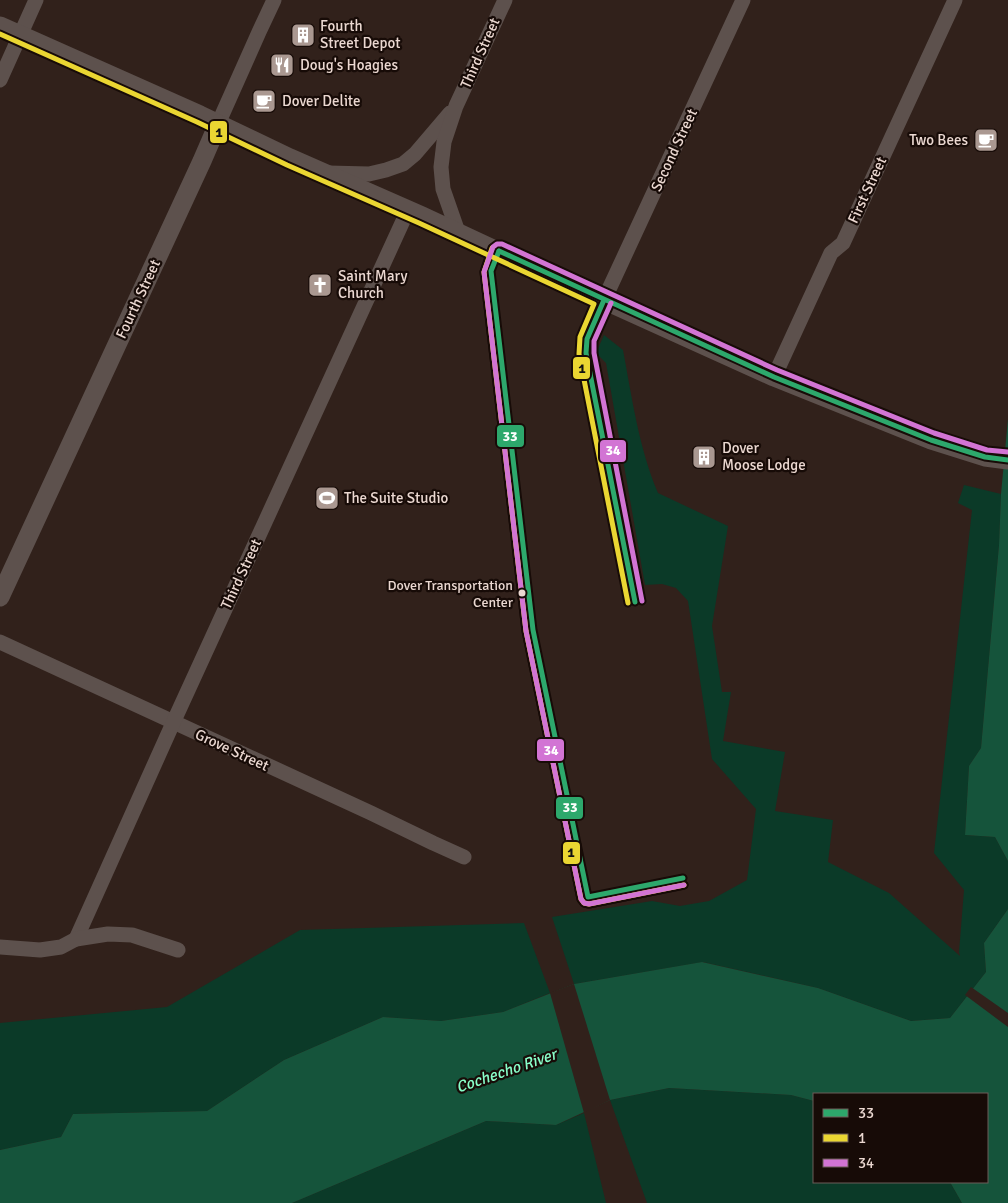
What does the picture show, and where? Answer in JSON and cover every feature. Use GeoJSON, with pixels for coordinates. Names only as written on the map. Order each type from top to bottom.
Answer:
{"type":"FeatureCollection","features":[{"type":"Feature","properties":{"kind":"street"},"geometry":{"type":"LineString","coordinates":[[0,80],[36,0]]}},
{"type":"Feature","properties":{"kind":"street","name":"Fourth Street"},"geometry":{"type":"LineString","coordinates":[[0,597],[202,161],[258,32],[274,0]]}},
{"type":"Feature","properties":{"kind":"street","name":"Third Street"},"geometry":{"type":"LineString","coordinates":[[458,232],[443,189],[441,167],[444,142],[456,106],[505,0]]}},
{"type":"Feature","properties":{"kind":"street","name":"Second Street"},"geometry":{"type":"LineString","coordinates":[[604,300],[743,0]]}},
{"type":"Feature","properties":{"kind":"street","name":"First Street"},"geometry":{"type":"LineString","coordinates":[[774,377],[831,253],[843,243],[955,0]]}},
{"type":"Feature","properties":{"kind":"street"},"geometry":{"type":"LineString","coordinates":[[0,26],[458,232],[774,377],[931,440],[985,457],[1008,460]]}},
{"type":"Feature","properties":{"kind":"street","name":"Third Street"},"geometry":{"type":"LineString","coordinates":[[325,173],[369,174],[403,164],[415,154],[456,106]]}},
{"type":"Feature","properties":{"kind":"street","name":"Third Street"},"geometry":{"type":"LineString","coordinates":[[76,939],[173,722],[408,210]]}},
{"type":"Feature","properties":{"kind":"street","name":"Grove Street"},"geometry":{"type":"LineString","coordinates":[[0,642],[464,857]]}},
{"type":"Feature","properties":{"kind":"street"},"geometry":{"type":"LineString","coordinates":[[0,947],[40,950],[61,948],[76,939],[108,934],[132,935],[178,950]]}},
{"type":"Feature","properties":{"kind":"shaded area"},"geometry":{"type":"Polygon","coordinates":[[[604,335],[623,350],[641,441],[658,493],[728,526],[712,626],[722,692],[731,692],[723,741],[785,752],[775,811],[833,820],[828,862],[889,893],[960,956],[964,890],[934,853],[972,510],[958,503],[964,485],[1001,494],[999,545],[981,748],[969,766],[965,835],[995,837],[1008,861],[1008,909],[984,943],[986,972],[950,1018],[911,1021],[818,988],[703,962],[574,984],[552,917],[652,901],[680,906],[709,901],[747,880],[756,809],[712,759],[688,601],[676,588],[662,584],[645,585],[606,363],[596,353],[604,335]]]}},
{"type":"Feature","properties":{"kind":"shaded area"},"geometry":{"type":"Polygon","coordinates":[[[524,923],[550,993],[503,1012],[441,1021],[383,1017],[284,1060],[207,1111],[73,1114],[61,1137],[0,1150],[0,1023],[167,1007],[300,930],[524,923]]]}},
{"type":"Feature","properties":{"kind":"shaded area"},"geometry":{"type":"Polygon","coordinates":[[[669,1088],[791,1095],[813,1101],[813,1183],[951,1183],[962,1203],[647,1203],[610,1100],[669,1088]]]}},
{"type":"Feature","properties":{"kind":"shaded area"},"geometry":{"type":"Polygon","coordinates":[[[584,1113],[606,1203],[292,1203],[486,1121],[556,1125],[584,1113]]]}},
{"type":"Feature","properties":{"kind":"water"},"geometry":{"type":"Polygon","coordinates":[[[1008,419],[1008,861],[995,837],[965,835],[969,766],[981,748],[1008,419]]]}},
{"type":"Feature","properties":{"kind":"water","name":"Cochecho River"},"geometry":{"type":"Polygon","coordinates":[[[1008,909],[1008,1203],[962,1203],[951,1183],[988,1183],[988,1093],[813,1093],[813,1101],[791,1095],[669,1088],[610,1100],[556,1125],[486,1121],[292,1203],[0,1203],[0,1150],[61,1137],[73,1114],[207,1111],[284,1060],[383,1017],[441,1021],[503,1012],[574,984],[702,962],[818,988],[911,1021],[950,1018],[986,972],[984,943],[1008,909]]]}},
{"type":"Feature","properties":{"kind":"pier"},"geometry":{"type":"Polygon","coordinates":[[[574,984],[610,1100],[584,1113],[550,993],[574,984]]]}},
{"type":"Feature","properties":{"kind":"pier"},"geometry":{"type":"Polygon","coordinates":[[[971,987],[1008,1013],[1008,1027],[965,995],[971,987]]]}},
{"type":"Feature","properties":{"kind":"transit line","name":"1"},"geometry":{"type":"LineString","coordinates":[[0,34],[594,304],[580,337],[579,354],[628,603]]}},
{"type":"Feature","properties":{"kind":"transit line","name":"34"},"geometry":{"type":"LineString","coordinates":[[684,885],[589,904],[584,903],[581,899],[526,631],[484,272],[493,247],[497,244],[502,244],[777,370],[934,433],[987,450],[1008,452]]}},
{"type":"Feature","properties":{"kind":"transit line","name":"1"},"geometry":{"type":"LineString","coordinates":[[492,248],[484,272],[526,631],[581,899],[584,903],[589,904],[684,885]]}},
{"type":"Feature","properties":{"kind":"transit line","name":"33"},"geometry":{"type":"LineString","coordinates":[[499,251],[491,271],[533,630],[588,897],[683,878]]}},
{"type":"Feature","properties":{"kind":"transit line","name":"33"},"geometry":{"type":"LineString","coordinates":[[499,251],[774,377],[931,440],[985,457],[1008,460]]}},
{"type":"Feature","properties":{"kind":"transit line","name":"33"},"geometry":{"type":"LineString","coordinates":[[604,300],[587,339],[586,353],[635,602]]}},
{"type":"Feature","properties":{"kind":"transit line","name":"34"},"geometry":{"type":"LineString","coordinates":[[611,303],[594,341],[594,353],[642,601]]}},
{"type":"Feature","properties":{"kind":"place","name":"Fourth Street Depot"},"geometry":{"type":"Point","coordinates":[303,35]}},
{"type":"Feature","properties":{"kind":"place","name":"Doug's Hoagies"},"geometry":{"type":"Point","coordinates":[282,65]}},
{"type":"Feature","properties":{"kind":"place","name":"Dover Delite"},"geometry":{"type":"Point","coordinates":[264,101]}},
{"type":"Feature","properties":{"kind":"place","name":"Two Bees"},"geometry":{"type":"Point","coordinates":[986,140]}},
{"type":"Feature","properties":{"kind":"place","name":"Saint Mary Church"},"geometry":{"type":"Point","coordinates":[320,285]}},
{"type":"Feature","properties":{"kind":"place","name":"Dover Moose Lodge"},"geometry":{"type":"Point","coordinates":[704,457]}},
{"type":"Feature","properties":{"kind":"place","name":"The Suite Studio"},"geometry":{"type":"Point","coordinates":[327,498]}},
{"type":"Feature","properties":{"kind":"place","name":"Dover Transportation Center"},"geometry":{"type":"Point","coordinates":[522,593]}}]}
